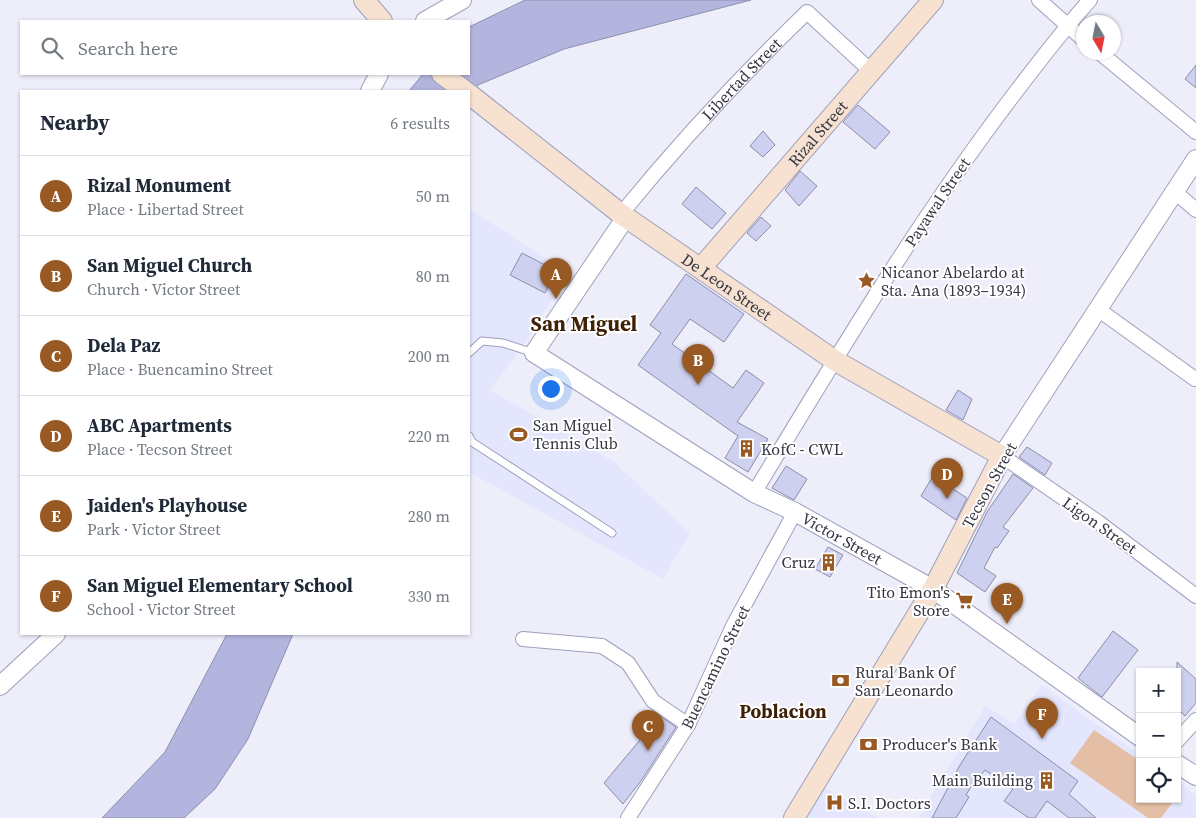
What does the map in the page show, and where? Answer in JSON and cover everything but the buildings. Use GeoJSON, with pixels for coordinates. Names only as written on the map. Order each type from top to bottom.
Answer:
{"type":"FeatureCollection","features":[{"type":"Feature","properties":{"kind":"main road"},"geometry":{"type":"LineString","coordinates":[[364,0],[381,20]]}},
{"type":"Feature","properties":{"kind":"main road","name":"Rizal Street"},"geometry":{"type":"LineString","coordinates":[[701,268],[933,0]]}},
{"type":"Feature","properties":{"kind":"main road","name":"De Leon Street"},"geometry":{"type":"LineString","coordinates":[[443,75],[463,90]]}},
{"type":"Feature","properties":{"kind":"main road","name":"De Leon Street"},"geometry":{"type":"LineString","coordinates":[[471,96],[624,215],[834,360],[1002,456]]}},
{"type":"Feature","properties":{"kind":"main road","name":"Tecson Street"},"geometry":{"type":"LineString","coordinates":[[794,818],[933,589],[1002,456]]}},
{"type":"Feature","properties":{"kind":"street"},"geometry":{"type":"LineString","coordinates":[[427,20],[462,0]]}},
{"type":"Feature","properties":{"kind":"street"},"geometry":{"type":"LineString","coordinates":[[1039,0],[1076,34]]}},
{"type":"Feature","properties":{"kind":"street","name":"Payawal Street"},"geometry":{"type":"LineString","coordinates":[[754,493],[834,360],[970,152],[1066,26],[1090,0]]}},
{"type":"Feature","properties":{"kind":"street","name":"Libertad Street"},"geometry":{"type":"LineString","coordinates":[[534,353],[624,215],[662,164],[766,52],[806,12],[872,72]]}},
{"type":"Feature","properties":{"kind":"street"},"geometry":{"type":"LineString","coordinates":[[1109,60],[1196,132]]}},
{"type":"Feature","properties":{"kind":"street"},"geometry":{"type":"LineString","coordinates":[[371,90],[379,75]]}},
{"type":"Feature","properties":{"kind":"street","name":"Tecson Street"},"geometry":{"type":"LineString","coordinates":[[1002,456],[1196,159]]}},
{"type":"Feature","properties":{"kind":"street"},"geometry":{"type":"LineString","coordinates":[[1175,192],[1196,210]]}},
{"type":"Feature","properties":{"kind":"street"},"geometry":{"type":"LineString","coordinates":[[1099,310],[1195,379]]}},
{"type":"Feature","properties":{"kind":"street","name":"Victor Street"},"geometry":{"type":"LineString","coordinates":[[534,353],[754,493],[795,512],[933,589],[1136,734]]}},
{"type":"Feature","properties":{"kind":"street","name":"Ligon Street"},"geometry":{"type":"LineString","coordinates":[[1002,456],[1098,522],[1196,596]]}},
{"type":"Feature","properties":{"kind":"street","name":"Buencamino Street"},"geometry":{"type":"LineString","coordinates":[[628,818],[688,725],[734,624],[795,512]]}},
{"type":"Feature","properties":{"kind":"street"},"geometry":{"type":"LineString","coordinates":[[0,686],[55,635]]}},
{"type":"Feature","properties":{"kind":"street"},"geometry":{"type":"LineString","coordinates":[[524,639],[602,646],[628,663],[653,701],[688,725]]}},
{"type":"Feature","properties":{"kind":"street"},"geometry":{"type":"LineString","coordinates":[[1181,737],[1196,720]]}},
{"type":"Feature","properties":{"kind":"street"},"geometry":{"type":"LineString","coordinates":[[1181,767],[1196,776]]}},
{"type":"Feature","properties":{"kind":"lane"},"geometry":{"type":"LineString","coordinates":[[470,353],[482,341],[503,343],[534,353]]}},
{"type":"Feature","properties":{"kind":"lane"},"geometry":{"type":"LineString","coordinates":[[470,438],[472,442],[612,533]]}},
{"type":"Feature","properties":{"kind":"shaded area"},"geometry":{"type":"Polygon","coordinates":[[[470,210],[568,273],[524,345],[490,390],[614,462],[690,533],[663,579],[470,473],[470,210]]]}},
{"type":"Feature","properties":{"kind":"shaded area"},"geometry":{"type":"Polygon","coordinates":[[[1042,685],[1136,752],[1136,803],[1181,803],[1181,784],[1196,795],[1196,818],[918,818],[985,706],[1014,724],[1042,685]]]}},
{"type":"Feature","properties":{"kind":"shaded area"},"geometry":{"type":"Polygon","coordinates":[[[1094,730],[1136,758],[1136,803],[1172,803],[1161,818],[1148,818],[1070,763],[1094,730]]]}},
{"type":"Feature","properties":{"kind":"shaded area","name":"S.I. Doctors"},"geometry":{"type":"Polygon","coordinates":[[[825,788],[879,818],[806,818],[825,788]]]}},
{"type":"Feature","properties":{"kind":"water"},"geometry":{"type":"Polygon","coordinates":[[[525,0],[751,0],[564,49],[478,85],[470,94],[470,90],[410,90],[422,75],[470,75],[470,27],[525,0]]]}},
{"type":"Feature","properties":{"kind":"water"},"geometry":{"type":"Polygon","coordinates":[[[226,635],[293,635],[248,739],[215,789],[184,818],[102,818],[165,752],[226,635]]]}},
{"type":"Feature","properties":{"kind":"place","name":"Nicanor Abelardo at Sta. Ana (1893–1934)"},"geometry":{"type":"Point","coordinates":[867,281]}},
{"type":"Feature","properties":{"kind":"place","name":"Rizal Monument"},"geometry":{"type":"Point","coordinates":[556,299]}},
{"type":"Feature","properties":{"kind":"place","name":"San Miguel Church"},"geometry":{"type":"Point","coordinates":[698,385]}},
{"type":"Feature","properties":{"kind":"place","name":"San Miguel Tennis Club"},"geometry":{"type":"Point","coordinates":[519,434]}},
{"type":"Feature","properties":{"kind":"place","name":"KofC - CWL"},"geometry":{"type":"Point","coordinates":[747,449]}},
{"type":"Feature","properties":{"kind":"place","name":"ABC Apartments"},"geometry":{"type":"Point","coordinates":[947,499]}},
{"type":"Feature","properties":{"kind":"place","name":"Cruz"},"geometry":{"type":"Point","coordinates":[829,562]}},
{"type":"Feature","properties":{"kind":"place","name":"Tito Emon's Store"},"geometry":{"type":"Point","coordinates":[964,601]}},
{"type":"Feature","properties":{"kind":"place","name":"Jaiden's Playhouse"},"geometry":{"type":"Point","coordinates":[1007,624]}},
{"type":"Feature","properties":{"kind":"place","name":"Rural Bank Of San Leonardo"},"geometry":{"type":"Point","coordinates":[841,681]}},
{"type":"Feature","properties":{"kind":"place","name":"San Miguel Elementary School"},"geometry":{"type":"Point","coordinates":[1042,739]}},
{"type":"Feature","properties":{"kind":"place","name":"Producer's Bank"},"geometry":{"type":"Point","coordinates":[868,744]}},
{"type":"Feature","properties":{"kind":"place","name":"Dela Paz"},"geometry":{"type":"Point","coordinates":[648,751]}},
{"type":"Feature","properties":{"kind":"place","name":"Main Building"},"geometry":{"type":"Point","coordinates":[1047,780]}},
{"type":"Feature","properties":{"kind":"place","name":"S.I. Doctors"},"geometry":{"type":"Point","coordinates":[834,803]}},
{"type":"Feature","properties":{"kind":"district","name":"San Miguel"},"geometry":{"type":"Point","coordinates":[584,323]}},
{"type":"Feature","properties":{"kind":"district","name":"Poblacion"},"geometry":{"type":"Point","coordinates":[783,711]}}]}
